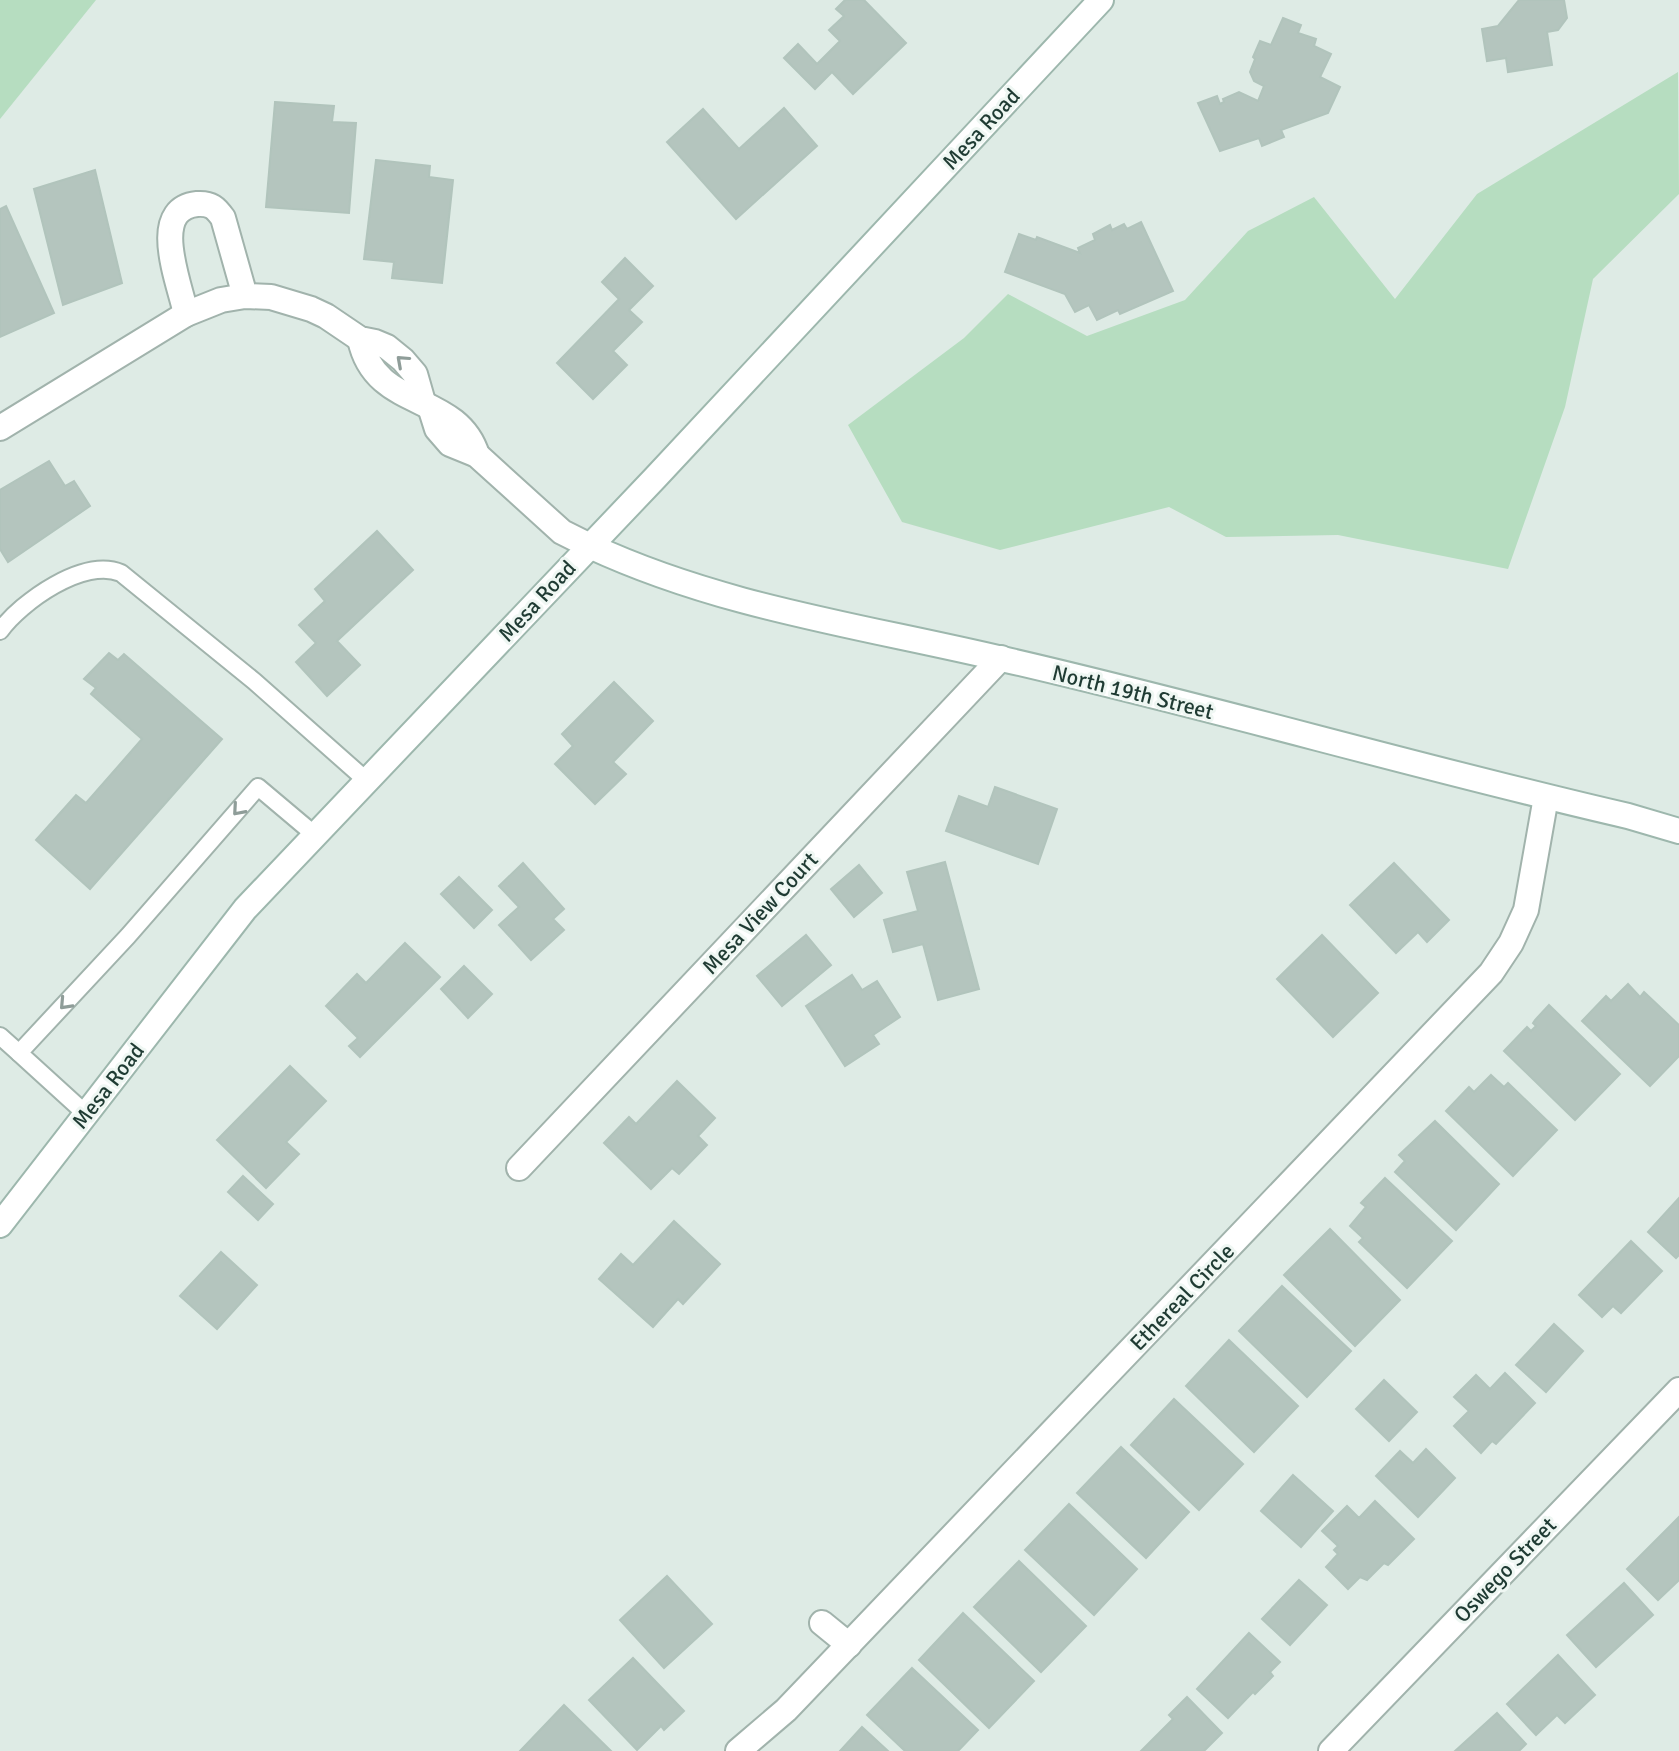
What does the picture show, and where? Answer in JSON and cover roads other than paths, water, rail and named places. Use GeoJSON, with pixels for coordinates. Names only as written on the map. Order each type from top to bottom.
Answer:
{"type":"FeatureCollection","features":[{"type":"Feature","properties":{"kind":"street","name":"Mesa Road"},"geometry":{"type":"LineString","coordinates":[[0,1225],[245,909],[1101,0]]}},
{"type":"Feature","properties":{"kind":"street"},"geometry":{"type":"LineString","coordinates":[[0,428],[186,314],[221,300],[245,296],[223,218],[216,208],[208,204],[194,204],[182,209],[173,218],[169,231],[186,314]]}},
{"type":"Feature","properties":{"kind":"street","name":"North 19th Street"},"geometry":{"type":"LineString","coordinates":[[245,296],[271,297],[311,309],[336,322],[360,339],[373,371],[398,392],[427,406],[437,429],[450,444],[477,455],[562,532],[676,582],[732,599],[1001,658],[1679,831]]}},
{"type":"Feature","properties":{"kind":"street","name":"Mesa View Court"},"geometry":{"type":"LineString","coordinates":[[519,1168],[1001,658]]}},
{"type":"Feature","properties":{"kind":"street","name":"Ethereal Circle"},"geometry":{"type":"LineString","coordinates":[[738,1751],[786,1710],[849,1645],[1491,973],[1511,943],[1526,910],[1546,797]]}},
{"type":"Feature","properties":{"kind":"street","name":"Oswego Street"},"geometry":{"type":"LineString","coordinates":[[1331,1751],[1679,1390]]}},
{"type":"Feature","properties":{"kind":"street"},"geometry":{"type":"LineString","coordinates":[[822,1623],[849,1645]]}},
{"type":"Feature","properties":{"kind":"lane"},"geometry":{"type":"LineString","coordinates":[[0,631],[30,599],[69,579],[109,568],[121,573],[254,681],[367,781]]}},
{"type":"Feature","properties":{"kind":"lane"},"geometry":{"type":"LineString","coordinates":[[19,1053],[128,936],[258,787],[315,835]]}},
{"type":"Feature","properties":{"kind":"lane"},"geometry":{"type":"LineString","coordinates":[[0,1036],[86,1114]]}}]}
